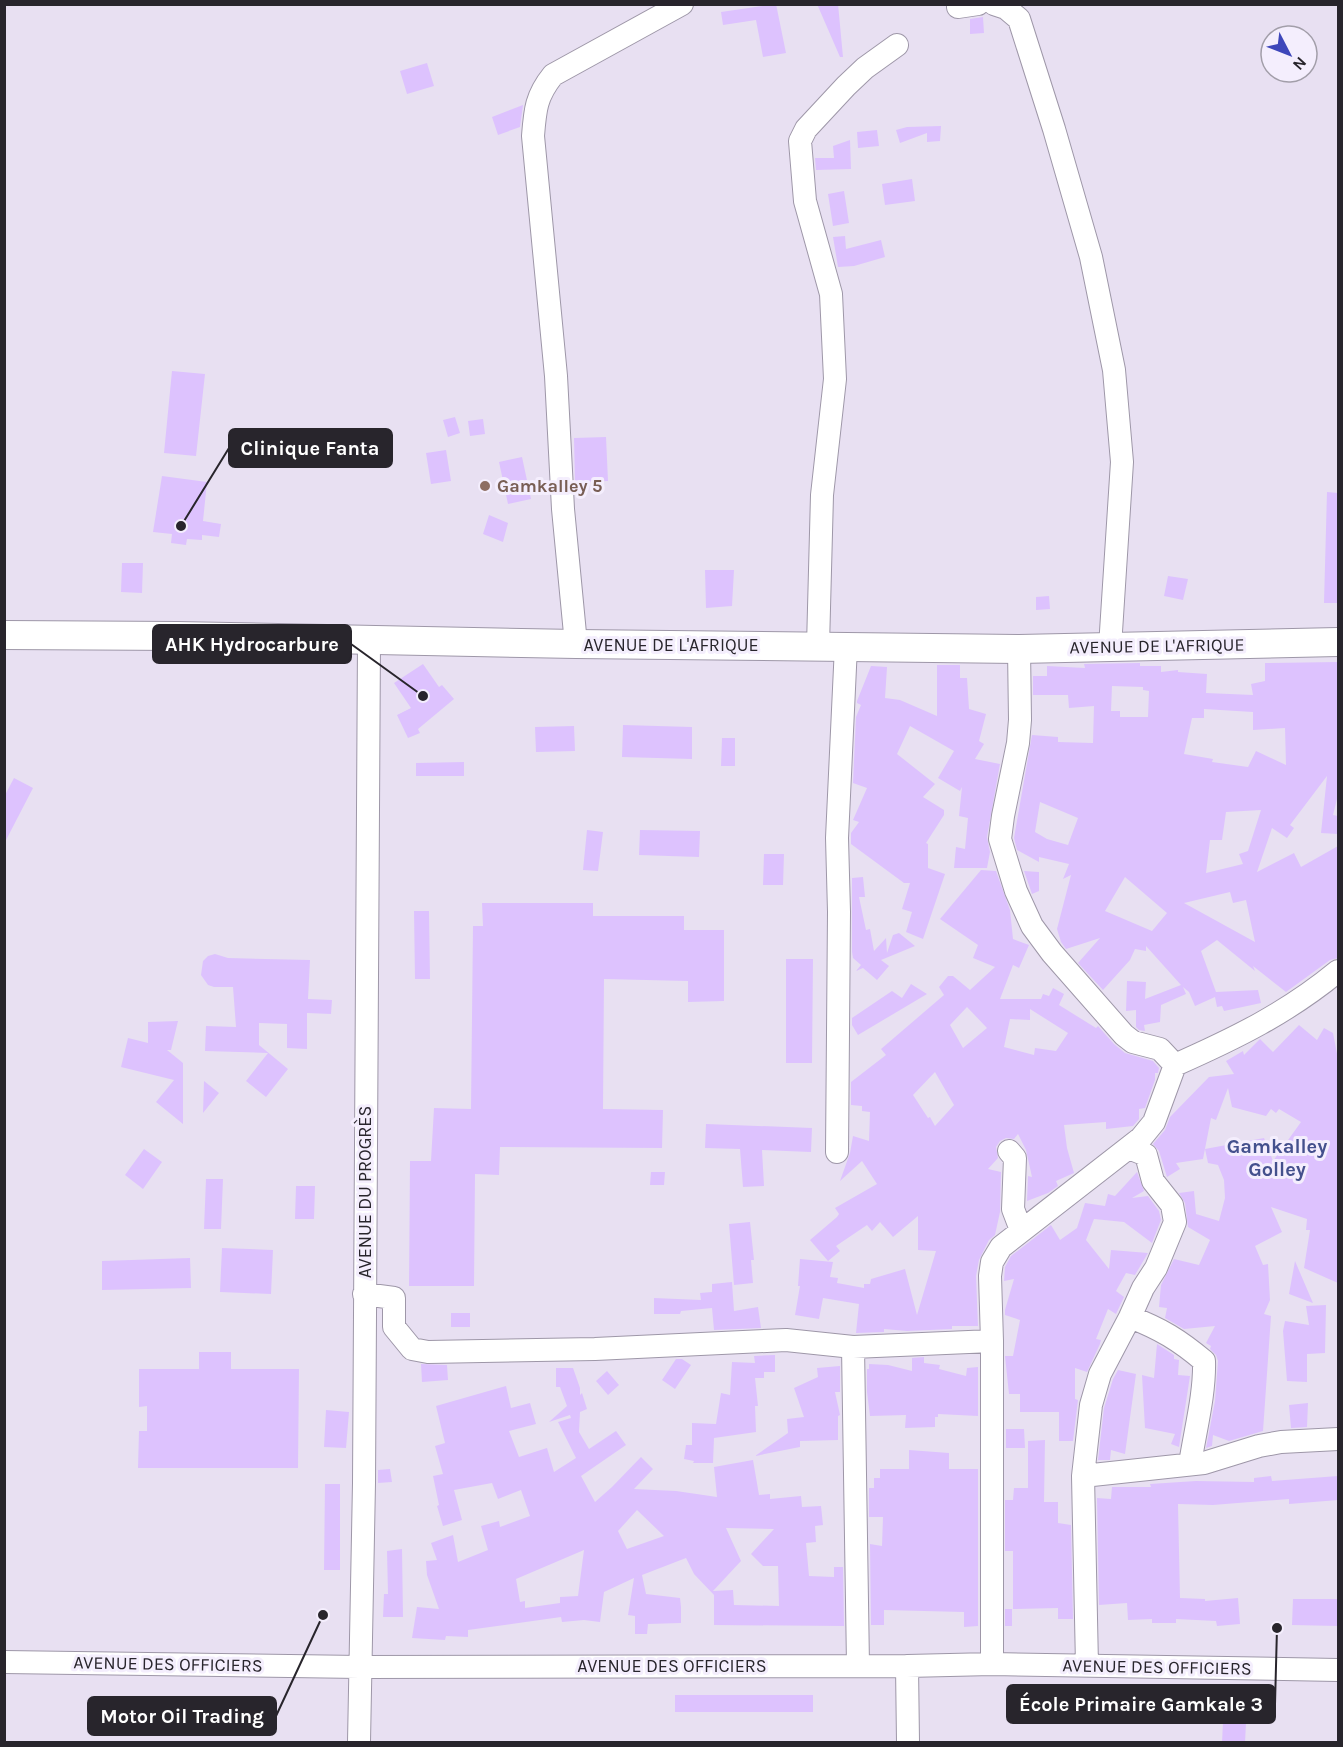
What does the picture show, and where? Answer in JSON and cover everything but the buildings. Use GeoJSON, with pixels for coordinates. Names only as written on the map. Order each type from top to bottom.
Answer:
{"type":"FeatureCollection","features":[{"type":"Feature","properties":{"kind":"main road","name":"AVENUE DE L'AFRIQUE"},"geometry":{"type":"LineString","coordinates":[[4,635],[1019,649],[1338,642]]}},
{"type":"Feature","properties":{"kind":"street"},"geometry":{"type":"LineString","coordinates":[[576,644],[563,508],[554,354],[533,136],[536,103],[544,86],[553,75],[682,4]]}},
{"type":"Feature","properties":{"kind":"street"},"geometry":{"type":"LineString","coordinates":[[994,4],[1006,8],[1019,19],[1091,257],[1114,370],[1122,462],[1110,647]]}},
{"type":"Feature","properties":{"kind":"street"},"geometry":{"type":"LineString","coordinates":[[818,646],[822,495],[835,379],[831,294],[806,201],[800,141],[806,129],[846,86],[865,68],[897,45]]}},
{"type":"Feature","properties":{"kind":"street","name":"AVENUE DU PROGRÈS"},"geometry":{"type":"LineString","coordinates":[[359,1743],[364,1484],[369,641]]}},
{"type":"Feature","properties":{"kind":"street"},"geometry":{"type":"LineString","coordinates":[[837,1152],[839,912],[837,838],[846,646]]}},
{"type":"Feature","properties":{"kind":"street"},"geometry":{"type":"LineString","coordinates":[[1019,649],[1018,742],[1002,816],[1000,838],[1016,891],[1032,926],[1052,953],[1124,1035],[1133,1042],[1160,1050],[1176,1065]]}},
{"type":"Feature","properties":{"kind":"street"},"geometry":{"type":"LineString","coordinates":[[992,1664],[990,1276],[992,1262],[1001,1246],[1141,1138],[1154,1122],[1176,1065],[1236,1038],[1289,1008],[1311,994],[1338,971]]}},
{"type":"Feature","properties":{"kind":"street"},"geometry":{"type":"LineString","coordinates":[[1088,1665],[1083,1476],[1090,1405],[1100,1374],[1143,1288],[1156,1268],[1176,1222],[1172,1205],[1153,1181],[1146,1155],[1129,1148]]}},
{"type":"Feature","properties":{"kind":"street"},"geometry":{"type":"LineString","coordinates":[[1009,1151],[1015,1158],[1013,1209],[1021,1230]]}},
{"type":"Feature","properties":{"kind":"street"},"geometry":{"type":"LineString","coordinates":[[364,1294],[394,1298],[394,1327],[406,1344],[418,1352],[595,1349],[786,1340],[853,1347],[992,1341]]}},
{"type":"Feature","properties":{"kind":"street"},"geometry":{"type":"LineString","coordinates":[[1130,1317],[1179,1340],[1204,1361],[1205,1383],[1190,1464]]}},
{"type":"Feature","properties":{"kind":"street"},"geometry":{"type":"LineString","coordinates":[[853,1347],[858,1665]]}},
{"type":"Feature","properties":{"kind":"street"},"geometry":{"type":"LineString","coordinates":[[1083,1476],[1204,1463],[1281,1442],[1338,1439]]}},
{"type":"Feature","properties":{"kind":"street","name":"AVENUE DES OFFICIERS"},"geometry":{"type":"LineString","coordinates":[[4,1662],[360,1668],[992,1664],[1338,1670]]}},
{"type":"Feature","properties":{"kind":"street"},"geometry":{"type":"LineString","coordinates":[[907,1666],[908,1743]]}},
{"type":"Feature","properties":{"kind":"place","name":"Gamkalley 5"},"geometry":{"type":"Point","coordinates":[485,486]}},
{"type":"Feature","properties":{"kind":"place","name":"Clinique Fanta"},"geometry":{"type":"Point","coordinates":[181,526]}},
{"type":"Feature","properties":{"kind":"place","name":"AHK Hydrocarbure"},"geometry":{"type":"Point","coordinates":[423,696]}},
{"type":"Feature","properties":{"kind":"place","name":"Motor Oil Trading"},"geometry":{"type":"Point","coordinates":[323,1615]}},
{"type":"Feature","properties":{"kind":"place","name":"École Primaire Gamkale 3"},"geometry":{"type":"Point","coordinates":[1277,1628]}},
{"type":"Feature","properties":{"kind":"district","name":"Gamkalley Golley"},"geometry":{"type":"Point","coordinates":[1277,1158]}}]}
